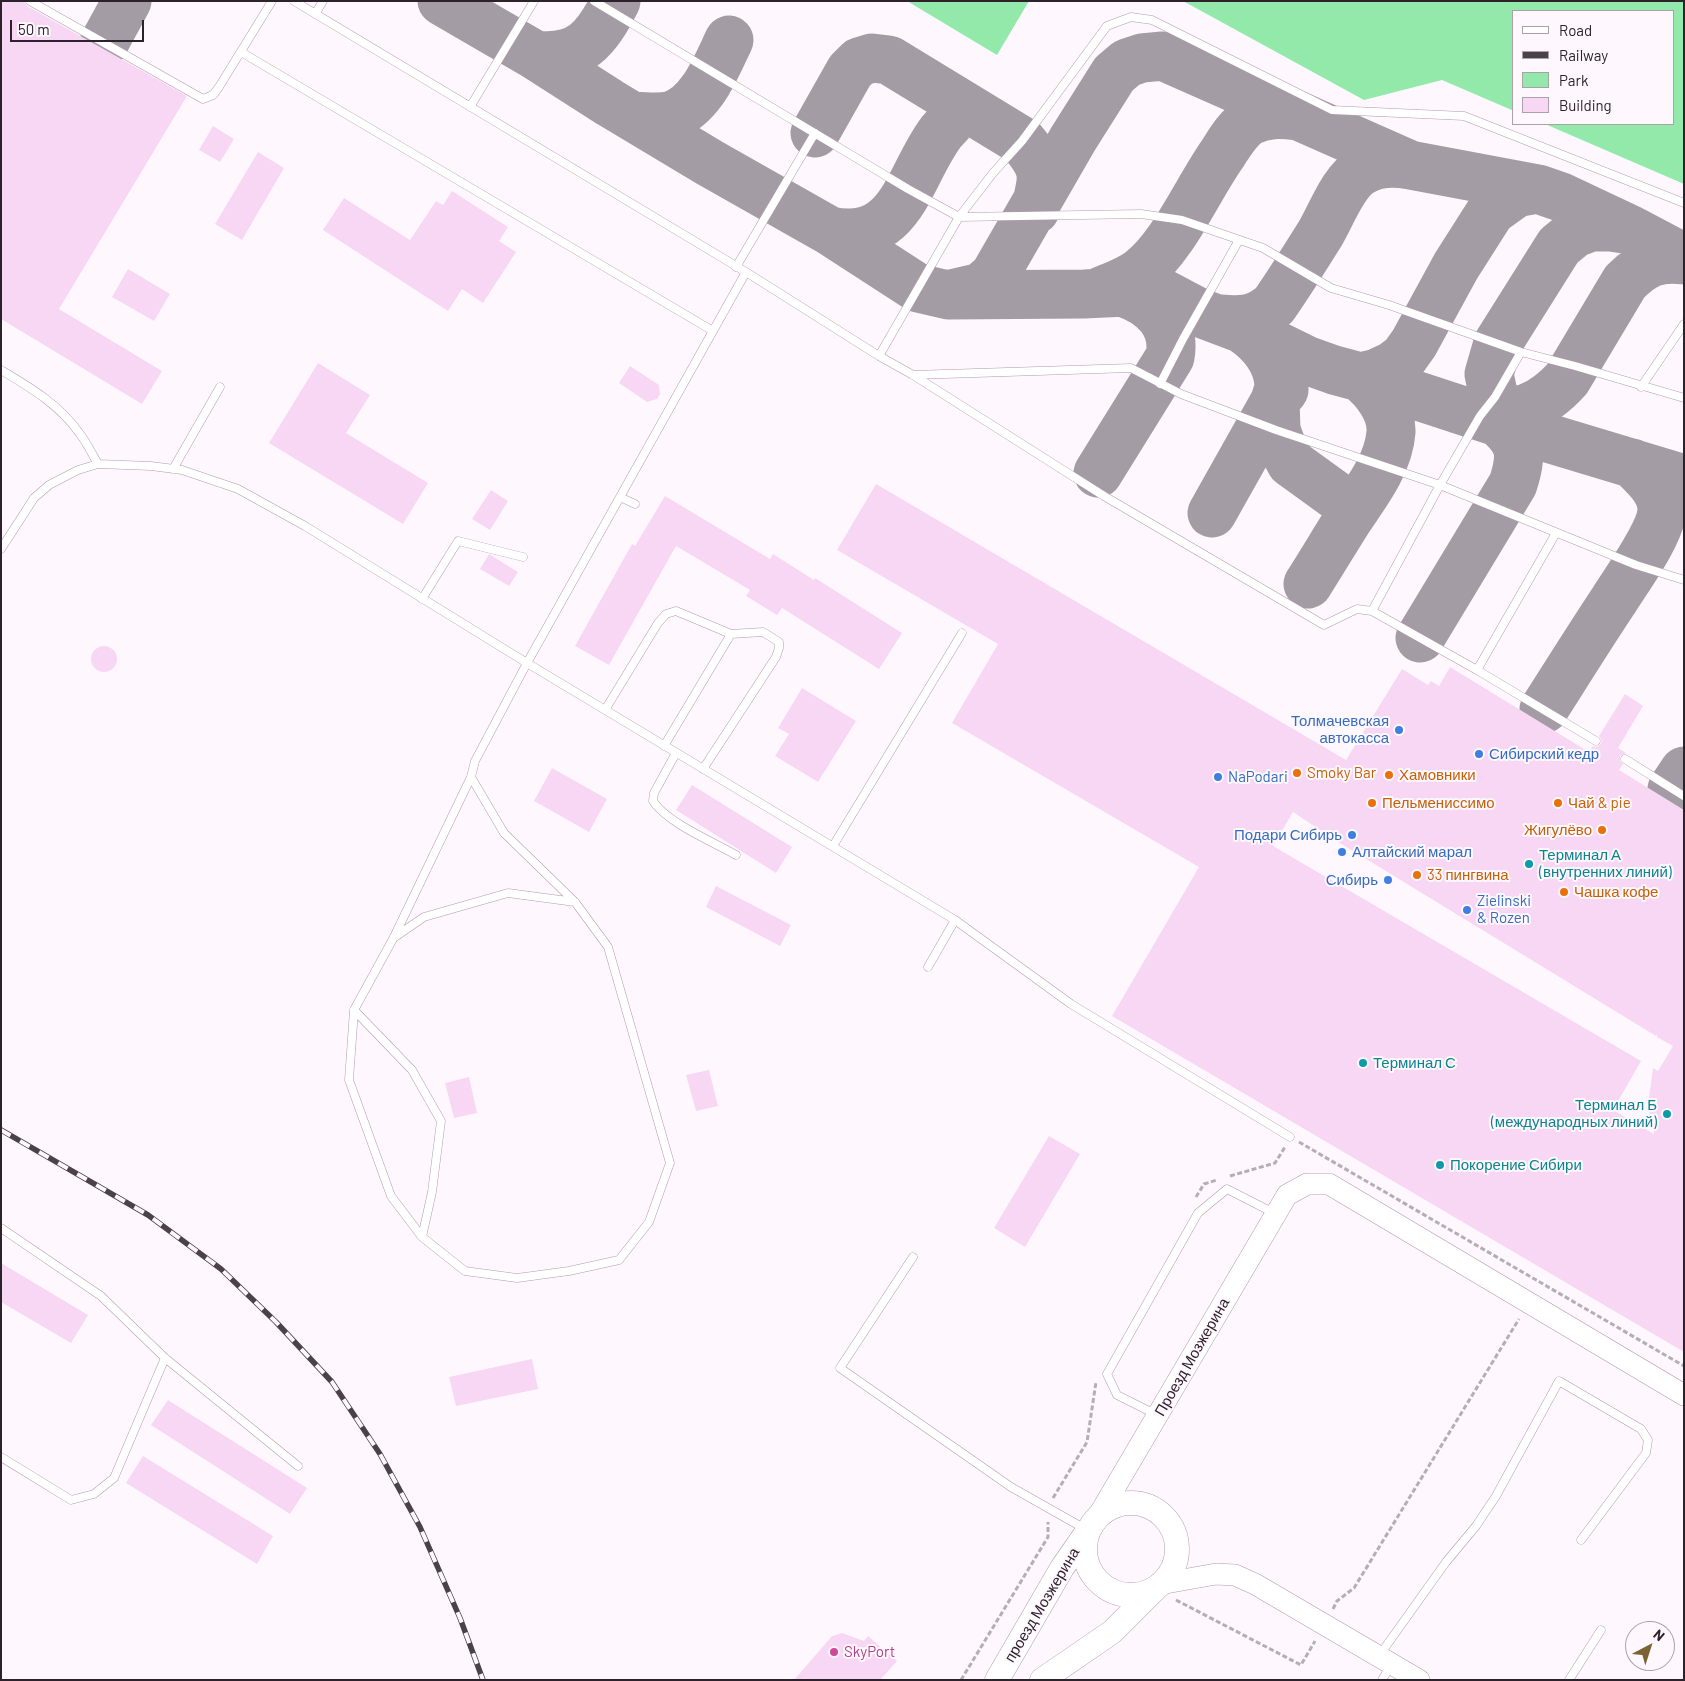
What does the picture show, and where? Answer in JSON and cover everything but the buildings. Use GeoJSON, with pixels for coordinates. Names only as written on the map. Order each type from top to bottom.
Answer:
{"type":"FeatureCollection","features":[{"type":"Feature","properties":{"kind":"main road"},"geometry":{"type":"LineString","coordinates":[[1042,1680],[1165,1595],[1170,1573],[1176,1559],[1176,1544],[1172,1530],[1164,1517],[1152,1508],[1138,1503],[1123,1504],[1109,1508],[1093,1524]]}},
{"type":"Feature","properties":{"kind":"main road","name":"Проезд Мозжерина"},"geometry":{"type":"LineString","coordinates":[[1093,1524],[1085,1545],[1086,1560],[1093,1574],[1103,1586],[1117,1593],[1132,1595],[1147,1592],[1165,1595]]}},
{"type":"Feature","properties":{"kind":"main road","name":"проезд Мозжерина"},"geometry":{"type":"LineString","coordinates":[[997,1680],[1062,1568],[1093,1524]]}},
{"type":"Feature","properties":{"kind":"street","name":"Проезд Мозжерина"},"geometry":{"type":"LineString","coordinates":[[1093,1524],[1287,1195],[1307,1184],[1329,1184],[1528,1302]]}},
{"type":"Feature","properties":{"kind":"street"},"geometry":{"type":"LineString","coordinates":[[1528,1302],[1684,1395]]}},
{"type":"Feature","properties":{"kind":"street"},"geometry":{"type":"LineString","coordinates":[[1165,1595],[1216,1574],[1235,1575],[1324,1625],[1384,1666],[1419,1680]]}},
{"type":"Feature","properties":{"kind":"lane"},"geometry":{"type":"LineString","coordinates":[[30,1],[203,99],[213,95],[219,88],[272,1]]}},
{"type":"Feature","properties":{"kind":"lane"},"geometry":{"type":"LineString","coordinates":[[294,1],[746,272],[1104,496],[1324,625],[1357,609],[1372,611],[1477,670],[1596,741]]}},
{"type":"Feature","properties":{"kind":"lane"},"geometry":{"type":"LineString","coordinates":[[315,14],[323,1]]}},
{"type":"Feature","properties":{"kind":"lane"},"geometry":{"type":"LineString","coordinates":[[470,107],[534,1]]}},
{"type":"Feature","properties":{"kind":"lane"},"geometry":{"type":"LineString","coordinates":[[594,1],[908,190],[959,217],[1142,214],[1182,220],[1263,248],[1331,288],[1389,305],[1521,352],[1684,398]]}},
{"type":"Feature","properties":{"kind":"lane"},"geometry":{"type":"LineString","coordinates":[[879,356],[959,217],[993,173],[1022,141],[1107,26],[1131,17],[1152,20],[1332,110],[1464,116],[1684,203]]}},
{"type":"Feature","properties":{"kind":"lane"},"geometry":{"type":"LineString","coordinates":[[240,52],[713,331]]}},
{"type":"Feature","properties":{"kind":"lane"},"geometry":{"type":"LineString","coordinates":[[736,267],[815,133]]}},
{"type":"Feature","properties":{"kind":"lane"},"geometry":{"type":"LineString","coordinates":[[1160,384],[1239,240]]}},
{"type":"Feature","properties":{"kind":"lane"},"geometry":{"type":"LineString","coordinates":[[471,777],[504,833],[575,902],[608,947],[670,1163],[649,1222],[619,1260],[569,1271],[517,1278],[464,1271],[422,1237],[391,1196],[349,1080],[354,1010],[394,937],[471,777],[474,761],[746,272]]}},
{"type":"Feature","properties":{"kind":"lane"},"geometry":{"type":"LineString","coordinates":[[1641,387],[1684,324]]}},
{"type":"Feature","properties":{"kind":"lane"},"geometry":{"type":"LineString","coordinates":[[1372,611],[1440,485],[1480,416],[1495,397],[1521,352]]}},
{"type":"Feature","properties":{"kind":"lane"},"geometry":{"type":"LineString","coordinates":[[913,375],[1127,368],[1181,394],[1276,430],[1440,485],[1636,565],[1684,580]]}},
{"type":"Feature","properties":{"kind":"lane"},"geometry":{"type":"LineString","coordinates":[[1,370],[55,405],[81,434],[98,464]]}},
{"type":"Feature","properties":{"kind":"lane"},"geometry":{"type":"LineString","coordinates":[[173,469],[220,387]]}},
{"type":"Feature","properties":{"kind":"lane"},"geometry":{"type":"LineString","coordinates":[[1,549],[34,498],[49,485],[78,470],[98,464],[150,466],[182,470],[238,489],[270,505],[527,664],[955,920],[1071,1004],[1290,1137]]}},
{"type":"Feature","properties":{"kind":"lane"},"geometry":{"type":"LineString","coordinates":[[620,497],[635,504]]}},
{"type":"Feature","properties":{"kind":"lane"},"geometry":{"type":"LineString","coordinates":[[1477,670],[1556,533]]}},
{"type":"Feature","properties":{"kind":"lane"},"geometry":{"type":"LineString","coordinates":[[422,598],[458,541],[523,556]]}},
{"type":"Feature","properties":{"kind":"lane"},"geometry":{"type":"LineString","coordinates":[[606,710],[658,623],[666,614],[676,612],[731,634],[763,632],[779,642],[780,648],[703,769]]}},
{"type":"Feature","properties":{"kind":"lane"},"geometry":{"type":"LineString","coordinates":[[833,846],[962,633]]}},
{"type":"Feature","properties":{"kind":"lane"},"geometry":{"type":"LineString","coordinates":[[664,746],[731,634]]}},
{"type":"Feature","properties":{"kind":"lane"},"geometry":{"type":"LineString","coordinates":[[676,753],[654,793],[653,801],[657,808],[669,817],[736,855]]}},
{"type":"Feature","properties":{"kind":"lane"},"geometry":{"type":"LineString","coordinates":[[1625,759],[1684,796]]}},
{"type":"Feature","properties":{"kind":"lane"},"geometry":{"type":"LineString","coordinates":[[394,937],[424,917],[508,893],[575,902]]}},
{"type":"Feature","properties":{"kind":"lane"},"geometry":{"type":"LineString","coordinates":[[928,967],[955,920]]}},
{"type":"Feature","properties":{"kind":"lane"},"geometry":{"type":"LineString","coordinates":[[354,1010],[412,1070],[441,1121],[432,1192],[422,1237]]}},
{"type":"Feature","properties":{"kind":"lane"},"geometry":{"type":"LineString","coordinates":[[1157,1416],[1117,1395],[1107,1374],[1198,1213],[1227,1189],[1276,1214]]}},
{"type":"Feature","properties":{"kind":"lane"},"geometry":{"type":"LineString","coordinates":[[1,1228],[101,1296],[165,1358],[298,1466]]}},
{"type":"Feature","properties":{"kind":"lane"},"geometry":{"type":"LineString","coordinates":[[913,1257],[840,1368],[1011,1487],[1093,1524]]}},
{"type":"Feature","properties":{"kind":"lane"},"geometry":{"type":"LineString","coordinates":[[1,1457],[71,1500],[94,1494],[114,1478],[165,1358]]}},
{"type":"Feature","properties":{"kind":"lane"},"geometry":{"type":"LineString","coordinates":[[1384,1666],[1446,1562],[1476,1526],[1496,1496],[1559,1381],[1641,1429],[1648,1440],[1646,1453],[1581,1540]]}},
{"type":"Feature","properties":{"kind":"lane"},"geometry":{"type":"LineString","coordinates":[[1569,1680],[1600,1630]]}},
{"type":"Feature","properties":{"kind":"path"},"geometry":{"type":"LineString","coordinates":[[1290,1137],[1684,1366]]}},
{"type":"Feature","properties":{"kind":"path"},"geometry":{"type":"LineString","coordinates":[[1165,1595],[1301,1665],[1337,1601],[1354,1588],[1541,1283]]}},
{"type":"Feature","properties":{"kind":"green space"},"geometry":{"type":"Polygon","coordinates":[[[907,1],[1029,1],[997,55],[907,1]]]}},
{"type":"Feature","properties":{"kind":"green space"},"geometry":{"type":"Polygon","coordinates":[[[1183,1],[1684,1],[1684,184],[1547,125],[1675,125],[1675,10],[1512,10],[1512,110],[1442,80],[1364,100],[1183,1]]]}},
{"type":"Feature","properties":{"kind":"taxiway"},"geometry":{"type":"LineString","coordinates":[[104,43],[127,1]]}},
{"type":"Feature","properties":{"kind":"taxiway"},"geometry":{"type":"LineString","coordinates":[[442,1],[535,55],[710,163],[830,231],[918,288],[948,295],[1084,294],[1147,291],[1164,294],[1198,312],[1243,329],[1306,360],[1334,370],[1528,432],[1684,479]]}},
{"type":"Feature","properties":{"kind":"taxiway"},"geometry":{"type":"LineString","coordinates":[[535,55],[551,56],[576,50],[594,36],[616,1]]}},
{"type":"Feature","properties":{"kind":"taxiway"},"geometry":{"type":"LineString","coordinates":[[634,116],[670,116],[690,104],[699,95],[713,74],[729,40]]}},
{"type":"Feature","properties":{"kind":"taxiway"},"geometry":{"type":"LineString","coordinates":[[951,294],[981,287],[994,276],[1073,139],[1114,74],[1127,63],[1142,58],[1163,56],[1410,165],[1538,189],[1561,197],[1631,230],[1684,258]]}},
{"type":"Feature","properties":{"kind":"taxiway"},"geometry":{"type":"LineString","coordinates":[[815,133],[850,71],[859,62],[872,58],[889,60],[1022,141],[1035,159],[1041,173],[1040,189],[1035,210]]}},
{"type":"Feature","properties":{"kind":"taxiway"},"geometry":{"type":"LineString","coordinates":[[830,231],[854,233],[874,228],[889,218],[901,203],[930,149],[942,131],[956,117],[973,111]]}},
{"type":"Feature","properties":{"kind":"taxiway"},"geometry":{"type":"LineString","coordinates":[[1099,292],[1130,278],[1152,261],[1175,232],[1231,140],[1242,127],[1250,121],[1268,115],[1298,116]]}},
{"type":"Feature","properties":{"kind":"taxiway"},"geometry":{"type":"LineString","coordinates":[[1220,319],[1236,320],[1255,317],[1274,305],[1320,234],[1343,191],[1355,176],[1368,168],[1380,164],[1398,163],[1410,165]]}},
{"type":"Feature","properties":{"kind":"taxiway"},"geometry":{"type":"LineString","coordinates":[[1360,377],[1377,373],[1392,366],[1404,357],[1414,343],[1456,266],[1491,211],[1516,193],[1538,189]]}},
{"type":"Feature","properties":{"kind":"taxiway"},"geometry":{"type":"LineString","coordinates":[[1528,432],[1505,415],[1493,393],[1489,374],[1498,343],[1559,246],[1575,233],[1591,227],[1631,230]]}},
{"type":"Feature","properties":{"kind":"taxiway"},"geometry":{"type":"LineString","coordinates":[[1480,416],[1528,408],[1548,397],[1567,379],[1625,282],[1638,270],[1652,263],[1674,259],[1684,260]]}},
{"type":"Feature","properties":{"kind":"taxiway"},"geometry":{"type":"LineString","coordinates":[[1098,473],[1170,357],[1170,335],[1161,317],[1154,309],[1136,297],[1125,293]]}},
{"type":"Feature","properties":{"kind":"taxiway"},"geometry":{"type":"LineString","coordinates":[[1212,513],[1275,401],[1279,387],[1276,368],[1268,353],[1257,340],[1244,330]]}},
{"type":"Feature","properties":{"kind":"taxiway"},"geometry":{"type":"LineString","coordinates":[[1308,584],[1376,477],[1389,444],[1391,424],[1386,408],[1372,388],[1360,377]]}},
{"type":"Feature","properties":{"kind":"taxiway"},"geometry":{"type":"LineString","coordinates":[[1284,390],[1275,401],[1276,430],[1291,463],[1338,497],[1356,507]]}},
{"type":"Feature","properties":{"kind":"taxiway"},"geometry":{"type":"LineString","coordinates":[[1420,638],[1513,484],[1518,465],[1518,450],[1512,436],[1498,422]]}},
{"type":"Feature","properties":{"kind":"taxiway"},"geometry":{"type":"LineString","coordinates":[[1544,709],[1650,543],[1660,520],[1662,510],[1659,496],[1652,484],[1632,463]]}},
{"type":"Feature","properties":{"kind":"taxiway"},"geometry":{"type":"LineString","coordinates":[[1672,789],[1684,771]]}},
{"type":"Feature","properties":{"kind":"railway"},"geometry":{"type":"LineString","coordinates":[[1,1130],[148,1215],[221,1269],[276,1322],[332,1382],[380,1454],[420,1527],[460,1618],[483,1680]]}},
{"type":"Feature","properties":{"kind":"place","name":"Толмачевская автокасса"},"geometry":{"type":"Point","coordinates":[1399,730]}},
{"type":"Feature","properties":{"kind":"place","name":"Сибирский кедр"},"geometry":{"type":"Point","coordinates":[1479,754]}},
{"type":"Feature","properties":{"kind":"place","name":"Smoky Bar"},"geometry":{"type":"Point","coordinates":[1297,773]}},
{"type":"Feature","properties":{"kind":"place","name":"Хамовники"},"geometry":{"type":"Point","coordinates":[1389,775]}},
{"type":"Feature","properties":{"kind":"place","name":"NaPodari"},"geometry":{"type":"Point","coordinates":[1218,777]}},
{"type":"Feature","properties":{"kind":"place","name":"Пельмениссимо"},"geometry":{"type":"Point","coordinates":[1372,803]}},
{"type":"Feature","properties":{"kind":"place","name":"Чай & pie"},"geometry":{"type":"Point","coordinates":[1558,803]}},
{"type":"Feature","properties":{"kind":"place","name":"Жигулёво"},"geometry":{"type":"Point","coordinates":[1602,830]}},
{"type":"Feature","properties":{"kind":"place","name":"Подари Сибирь"},"geometry":{"type":"Point","coordinates":[1352,835]}},
{"type":"Feature","properties":{"kind":"place","name":"Алтайский марал"},"geometry":{"type":"Point","coordinates":[1342,852]}},
{"type":"Feature","properties":{"kind":"place","name":"Терминал А (внутренних линий)"},"geometry":{"type":"Point","coordinates":[1529,864]}},
{"type":"Feature","properties":{"kind":"place","name":"33 пингвина"},"geometry":{"type":"Point","coordinates":[1417,875]}},
{"type":"Feature","properties":{"kind":"place","name":"Сибирь"},"geometry":{"type":"Point","coordinates":[1388,880]}},
{"type":"Feature","properties":{"kind":"place","name":"Чашка кофе"},"geometry":{"type":"Point","coordinates":[1564,892]}},
{"type":"Feature","properties":{"kind":"place","name":"Zielinski & Rozen"},"geometry":{"type":"Point","coordinates":[1467,910]}},
{"type":"Feature","properties":{"kind":"place","name":"Терминал С"},"geometry":{"type":"Point","coordinates":[1363,1063]}},
{"type":"Feature","properties":{"kind":"place","name":"Терминал Б (международных линий)"},"geometry":{"type":"Point","coordinates":[1667,1114]}},
{"type":"Feature","properties":{"kind":"place","name":"Покорение Сибири"},"geometry":{"type":"Point","coordinates":[1440,1165]}},
{"type":"Feature","properties":{"kind":"place","name":"SkyPort"},"geometry":{"type":"Point","coordinates":[834,1652]}}]}
